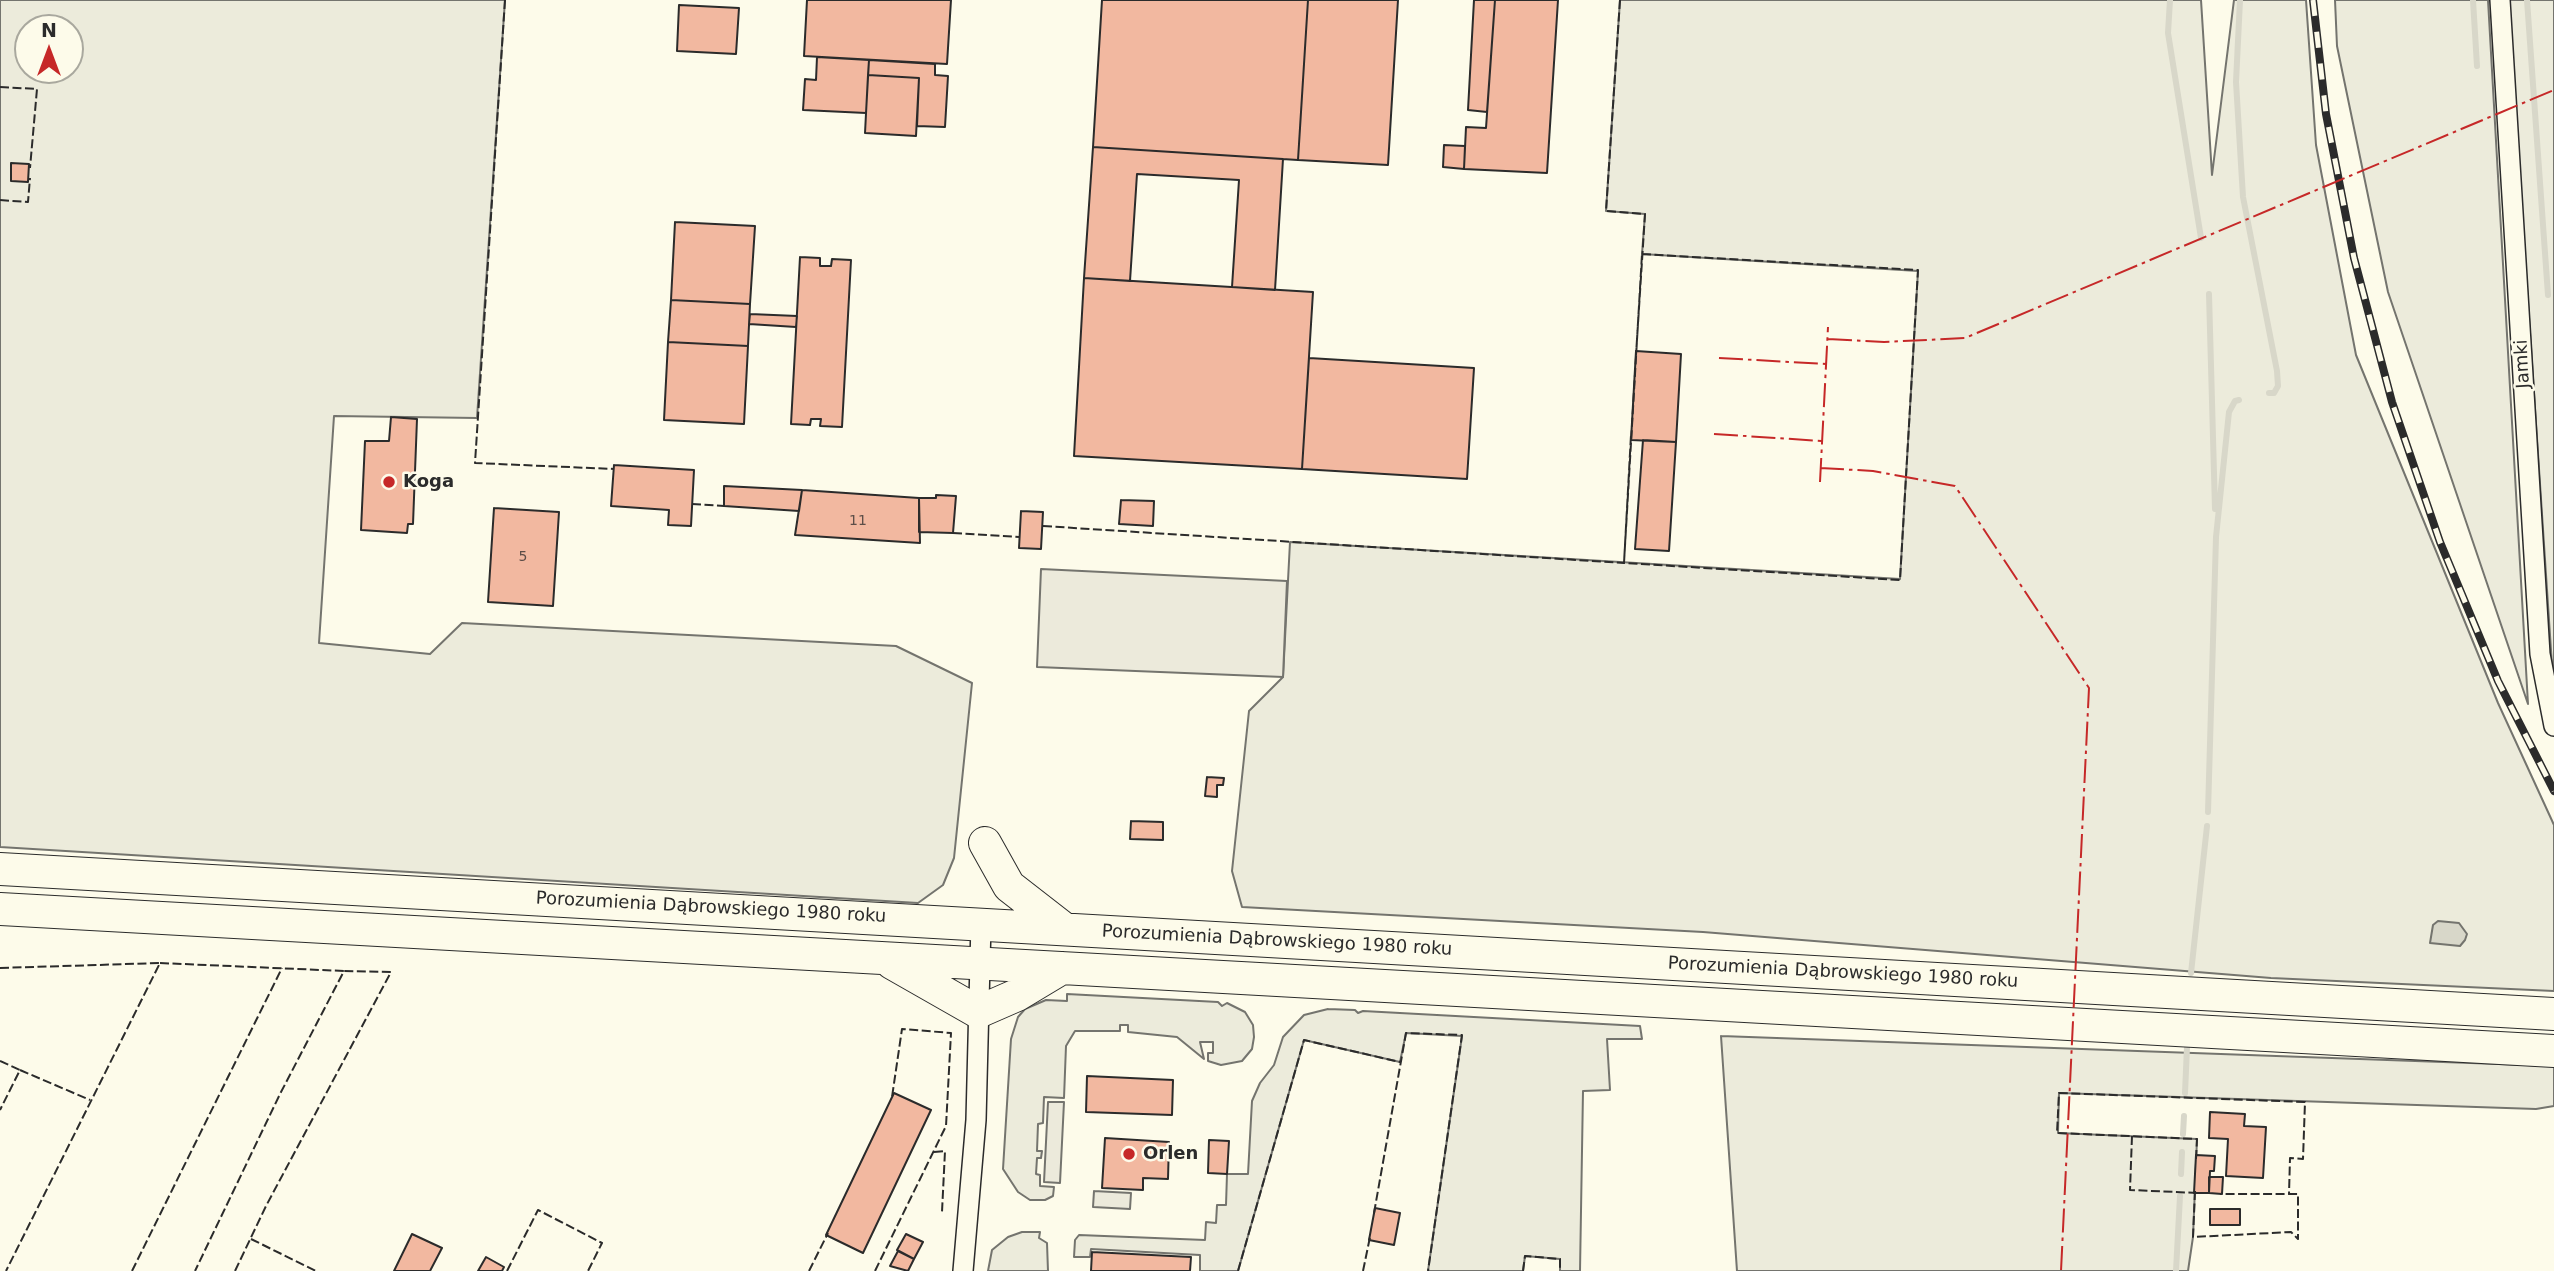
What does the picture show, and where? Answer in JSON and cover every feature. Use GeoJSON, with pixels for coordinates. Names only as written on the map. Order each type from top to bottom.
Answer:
{"type":"FeatureCollection","features":[{"type":"Feature","properties":{"kind":"main road"},"geometry":{"type":"LineString","coordinates":[[985,843],[1009,886],[1064,929]]}},
{"type":"Feature","properties":{"kind":"main road","name":"Porozumienia Dąbrowskiego 1980 roku"},"geometry":{"type":"LineString","coordinates":[[0,869],[2551,1014]]}},
{"type":"Feature","properties":{"kind":"main road"},"geometry":{"type":"LineString","coordinates":[[0,909],[2554,1051]]}},
{"type":"Feature","properties":{"kind":"main road"},"geometry":{"type":"LineString","coordinates":[[881,958],[978,1012],[1017,995],[1062,968]]}},
{"type":"Feature","properties":{"kind":"street","name":"Jamki"},"geometry":{"type":"LineString","coordinates":[[2500,0],[2540,654],[2554,726]]}},
{"type":"Feature","properties":{"kind":"street"},"geometry":{"type":"LineString","coordinates":[[963,1271],[976,1120],[981,923]]}},
{"type":"Feature","properties":{"kind":"shaded area"},"geometry":{"type":"Polygon","coordinates":[[[0,0],[505,0],[477,418],[334,416],[319,643],[430,654],[462,623],[896,646],[972,683],[954,858],[943,885],[918,903],[0,847],[0,0]]]}},
{"type":"Feature","properties":{"kind":"shaded area"},"geometry":{"type":"Polygon","coordinates":[[[1620,0],[2201,0],[2212,175],[2234,0],[2306,0],[2316,145],[2356,355],[2498,703],[2554,825],[2554,991],[2271,978],[1703,932],[1242,907],[1232,871],[1249,711],[1283,677],[1290,542],[1900,579],[1918,271],[1642,254],[1645,214],[1606,211],[1620,0]]]}},
{"type":"Feature","properties":{"kind":"shaded area"},"geometry":{"type":"Polygon","coordinates":[[[2335,0],[2488,0],[2528,704],[2388,292],[2337,46],[2335,0]]]}},
{"type":"Feature","properties":{"kind":"shaded area"},"geometry":{"type":"Polygon","coordinates":[[[2508,0],[2554,0],[2554,672],[2552,665],[2508,0]]]}},
{"type":"Feature","properties":{"kind":"shaded area"},"geometry":{"type":"Polygon","coordinates":[[[1041,569],[1287,581],[1283,677],[1037,667],[1041,569]]]}},
{"type":"Feature","properties":{"kind":"shaded area"},"geometry":{"type":"Polygon","coordinates":[[[2438,921],[2459,923],[2467,934],[2460,946],[2430,943],[2433,925],[2438,921]]]}},
{"type":"Feature","properties":{"kind":"shaded area"},"geometry":{"type":"Polygon","coordinates":[[[1067,994],[1218,1002],[1222,1006],[1227,1003],[1245,1012],[1253,1025],[1252,1049],[1242,1061],[1221,1065],[1208,1061],[1208,1053],[1213,1053],[1213,1042],[1200,1042],[1204,1059],[1177,1037],[1128,1032],[1128,1025],[1120,1025],[1120,1031],[1075,1031],[1066,1046],[1064,1098],[1044,1097],[1043,1123],[1038,1124],[1037,1151],[1042,1151],[1041,1158],[1037,1158],[1036,1174],[1040,1175],[1040,1186],[1054,1187],[1053,1196],[1045,1200],[1030,1200],[1018,1192],[1003,1169],[1011,1039],[1018,1017],[1025,1009],[1046,1000],[1067,1001],[1067,994]]]}},
{"type":"Feature","properties":{"kind":"shaded area"},"geometry":{"type":"Polygon","coordinates":[[[1328,1009],[1355,1010],[1358,1013],[1363,1011],[1640,1026],[1642,1039],[1607,1039],[1610,1090],[1583,1091],[1580,1271],[1560,1271],[1560,1259],[1525,1256],[1523,1271],[1428,1271],[1462,1036],[1406,1033],[1400,1062],[1304,1040],[1238,1271],[1200,1271],[1200,1255],[1091,1249],[1090,1257],[1074,1257],[1075,1240],[1079,1235],[1205,1240],[1206,1222],[1216,1223],[1217,1205],[1226,1205],[1227,1174],[1248,1174],[1252,1101],[1260,1083],[1274,1065],[1283,1037],[1304,1015],[1328,1009]]]}},
{"type":"Feature","properties":{"kind":"shaded area"},"geometry":{"type":"Polygon","coordinates":[[[1721,1036],[2554,1066],[2554,1106],[2536,1109],[2059,1093],[2058,1133],[2197,1139],[2193,1237],[2188,1271],[1737,1271],[1721,1036]]]}},
{"type":"Feature","properties":{"kind":"shaded area"},"geometry":{"type":"Polygon","coordinates":[[[1048,1102],[1064,1102],[1060,1183],[1044,1182],[1048,1102]]]}},
{"type":"Feature","properties":{"kind":"shaded area"},"geometry":{"type":"Polygon","coordinates":[[[1094,1191],[1131,1193],[1130,1209],[1093,1207],[1094,1191]]]}},
{"type":"Feature","properties":{"kind":"shaded area"},"geometry":{"type":"Polygon","coordinates":[[[1022,1232],[1040,1232],[1039,1238],[1047,1243],[1048,1271],[988,1271],[992,1250],[1008,1237],[1022,1232]]]}},
{"type":"Feature","properties":{"kind":"building"},"geometry":{"type":"Polygon","coordinates":[[[807,0],[951,0],[947,64],[804,56],[807,0]]]}},
{"type":"Feature","properties":{"kind":"building"},"geometry":{"type":"Polygon","coordinates":[[[1102,0],[1308,0],[1298,160],[1093,147],[1102,0]]]}},
{"type":"Feature","properties":{"kind":"building"},"geometry":{"type":"Polygon","coordinates":[[[1308,0],[1398,0],[1388,165],[1298,160],[1308,0]]]}},
{"type":"Feature","properties":{"kind":"building"},"geometry":{"type":"Polygon","coordinates":[[[1474,0],[1495,0],[1487,112],[1468,110],[1474,0]]]}},
{"type":"Feature","properties":{"kind":"building"},"geometry":{"type":"Polygon","coordinates":[[[1495,0],[1558,0],[1547,173],[1464,169],[1466,127],[1486,128],[1495,0]]]}},
{"type":"Feature","properties":{"kind":"building"},"geometry":{"type":"Polygon","coordinates":[[[679,5],[739,8],[736,54],[677,51],[679,5]]]}},
{"type":"Feature","properties":{"kind":"building"},"geometry":{"type":"Polygon","coordinates":[[[817,57],[869,60],[866,113],[803,110],[805,79],[816,80],[817,57]]]}},
{"type":"Feature","properties":{"kind":"building"},"geometry":{"type":"Polygon","coordinates":[[[869,60],[935,64],[935,75],[948,76],[945,127],[917,126],[919,78],[868,75],[869,60]]]}},
{"type":"Feature","properties":{"kind":"building"},"geometry":{"type":"Polygon","coordinates":[[[868,75],[919,78],[916,136],[865,133],[868,75]]]}},
{"type":"Feature","properties":{"kind":"building"},"geometry":{"type":"Polygon","coordinates":[[[1444,145],[1465,146],[1464,169],[1443,167],[1444,145]]]}},
{"type":"Feature","properties":{"kind":"building"},"geometry":{"type":"Polygon","coordinates":[[[1093,147],[1283,159],[1275,290],[1232,287],[1239,180],[1137,174],[1130,281],[1084,278],[1093,147]]]}},
{"type":"Feature","properties":{"kind":"building"},"geometry":{"type":"Polygon","coordinates":[[[11,163],[29,164],[28,182],[11,181],[11,163]]]}},
{"type":"Feature","properties":{"kind":"building"},"geometry":{"type":"Polygon","coordinates":[[[675,222],[755,226],[750,304],[671,300],[675,222]]]}},
{"type":"Feature","properties":{"kind":"building"},"geometry":{"type":"Polygon","coordinates":[[[800,257],[820,258],[820,266],[831,266],[832,259],[851,260],[842,427],[820,426],[821,419],[811,419],[810,425],[791,424],[800,257]]]}},
{"type":"Feature","properties":{"kind":"building"},"geometry":{"type":"Polygon","coordinates":[[[1084,278],[1313,292],[1302,469],[1074,456],[1084,278]]]}},
{"type":"Feature","properties":{"kind":"building"},"geometry":{"type":"Polygon","coordinates":[[[671,300],[750,304],[748,346],[668,342],[671,300]]]}},
{"type":"Feature","properties":{"kind":"building"},"geometry":{"type":"Polygon","coordinates":[[[750,314],[797,316],[796,327],[749,324],[750,314]]]}},
{"type":"Feature","properties":{"kind":"building"},"geometry":{"type":"Polygon","coordinates":[[[668,342],[748,346],[744,424],[664,420],[668,342]]]}},
{"type":"Feature","properties":{"kind":"building"},"geometry":{"type":"Polygon","coordinates":[[[1636,351],[1681,354],[1676,442],[1631,440],[1636,351]]]}},
{"type":"Feature","properties":{"kind":"building"},"geometry":{"type":"Polygon","coordinates":[[[1309,358],[1474,368],[1467,479],[1302,469],[1309,358]]]}},
{"type":"Feature","properties":{"kind":"building","name":"Koga"},"geometry":{"type":"Polygon","coordinates":[[[391,417],[417,419],[413,524],[408,524],[407,533],[361,530],[365,441],[389,441],[391,417]]]}},
{"type":"Feature","properties":{"kind":"building"},"geometry":{"type":"Polygon","coordinates":[[[1643,440],[1676,442],[1669,551],[1635,549],[1643,440]]]}},
{"type":"Feature","properties":{"kind":"building"},"geometry":{"type":"Polygon","coordinates":[[[614,465],[694,470],[691,526],[668,525],[669,510],[611,506],[614,465]]]}},
{"type":"Feature","properties":{"kind":"building"},"geometry":{"type":"Polygon","coordinates":[[[724,486],[802,490],[799,511],[724,506],[724,486]]]}},
{"type":"Feature","properties":{"kind":"building"},"geometry":{"type":"Polygon","coordinates":[[[802,490],[919,498],[920,543],[795,535],[802,490]]]}},
{"type":"Feature","properties":{"kind":"building"},"geometry":{"type":"Polygon","coordinates":[[[936,495],[956,496],[953,533],[919,532],[919,498],[936,498],[936,495]]]}},
{"type":"Feature","properties":{"kind":"building"},"geometry":{"type":"Polygon","coordinates":[[[1121,500],[1154,501],[1153,526],[1119,524],[1121,500]]]}},
{"type":"Feature","properties":{"kind":"building"},"geometry":{"type":"Polygon","coordinates":[[[494,508],[559,512],[553,606],[488,602],[494,508]]]}},
{"type":"Feature","properties":{"kind":"building"},"geometry":{"type":"Polygon","coordinates":[[[1021,511],[1043,512],[1041,549],[1019,548],[1021,511]]]}},
{"type":"Feature","properties":{"kind":"building"},"geometry":{"type":"Polygon","coordinates":[[[1207,777],[1224,778],[1223,785],[1217,785],[1217,797],[1205,796],[1207,777]]]}},
{"type":"Feature","properties":{"kind":"building"},"geometry":{"type":"Polygon","coordinates":[[[1131,821],[1163,822],[1163,840],[1130,839],[1131,821]]]}},
{"type":"Feature","properties":{"kind":"building"},"geometry":{"type":"Polygon","coordinates":[[[1087,1076],[1173,1080],[1172,1115],[1086,1112],[1087,1076]]]}},
{"type":"Feature","properties":{"kind":"building"},"geometry":{"type":"Polygon","coordinates":[[[894,1093],[931,1110],[863,1253],[826,1235],[894,1093]]]}},
{"type":"Feature","properties":{"kind":"building"},"geometry":{"type":"Polygon","coordinates":[[[2210,1112],[2245,1114],[2244,1126],[2266,1127],[2263,1178],[2226,1176],[2228,1139],[2209,1138],[2210,1112]]]}},
{"type":"Feature","properties":{"kind":"building"},"geometry":{"type":"Polygon","coordinates":[[[1105,1138],[1169,1142],[1168,1179],[1143,1178],[1143,1190],[1102,1188],[1105,1138]]]}},
{"type":"Feature","properties":{"kind":"building"},"geometry":{"type":"Polygon","coordinates":[[[1209,1140],[1229,1141],[1227,1174],[1208,1173],[1209,1140]]]}},
{"type":"Feature","properties":{"kind":"building"},"geometry":{"type":"Polygon","coordinates":[[[2196,1155],[2215,1156],[2214,1171],[2210,1171],[2209,1193],[2194,1193],[2196,1155]]]}},
{"type":"Feature","properties":{"kind":"building"},"geometry":{"type":"Polygon","coordinates":[[[2209,1177],[2223,1177],[2222,1194],[2209,1193],[2209,1177]]]}},
{"type":"Feature","properties":{"kind":"building"},"geometry":{"type":"Polygon","coordinates":[[[1375,1208],[1400,1213],[1394,1245],[1369,1240],[1375,1208]]]}},
{"type":"Feature","properties":{"kind":"building"},"geometry":{"type":"Polygon","coordinates":[[[2210,1209],[2240,1209],[2240,1225],[2210,1225],[2210,1209]]]}},
{"type":"Feature","properties":{"kind":"building"},"geometry":{"type":"Polygon","coordinates":[[[412,1234],[442,1248],[430,1271],[394,1271],[412,1234]]]}},
{"type":"Feature","properties":{"kind":"building"},"geometry":{"type":"Polygon","coordinates":[[[906,1234],[923,1242],[914,1259],[897,1250],[906,1234]]]}},
{"type":"Feature","properties":{"kind":"building"},"geometry":{"type":"Polygon","coordinates":[[[898,1251],[914,1259],[908,1271],[890,1266],[898,1251]]]}},
{"type":"Feature","properties":{"kind":"building"},"geometry":{"type":"Polygon","coordinates":[[[1092,1252],[1191,1257],[1190,1271],[1091,1271],[1092,1252]]]}},
{"type":"Feature","properties":{"kind":"building"},"geometry":{"type":"Polygon","coordinates":[[[486,1257],[504,1267],[502,1271],[478,1271],[486,1257]]]}},
{"type":"Feature","properties":{"kind":"waterway"},"geometry":{"type":"LineString","coordinates":[[2170,0],[2168,33],[2201,238]]}},
{"type":"Feature","properties":{"kind":"waterway"},"geometry":{"type":"LineString","coordinates":[[2240,0],[2236,82],[2243,197],[2277,371],[2278,386],[2274,393],[2269,393]]}},
{"type":"Feature","properties":{"kind":"waterway"},"geometry":{"type":"LineString","coordinates":[[2473,0],[2477,66]]}},
{"type":"Feature","properties":{"kind":"waterway"},"geometry":{"type":"LineString","coordinates":[[2527,0],[2548,295]]}},
{"type":"Feature","properties":{"kind":"waterway"},"geometry":{"type":"LineString","coordinates":[[2209,294],[2215,509]]}},
{"type":"Feature","properties":{"kind":"waterway"},"geometry":{"type":"LineString","coordinates":[[2208,812],[2216,537],[2229,412],[2235,401],[2239,400]]}},
{"type":"Feature","properties":{"kind":"waterway"},"geometry":{"type":"LineString","coordinates":[[2191,973],[2207,826]]}},
{"type":"Feature","properties":{"kind":"waterway"},"geometry":{"type":"LineString","coordinates":[[2185,1093],[2187,1047]]}},
{"type":"Feature","properties":{"kind":"waterway"},"geometry":{"type":"LineString","coordinates":[[2183,1134],[2184,1116]]}},
{"type":"Feature","properties":{"kind":"waterway"},"geometry":{"type":"LineString","coordinates":[[2181,1174],[2182,1152]]}},
{"type":"Feature","properties":{"kind":"waterway"},"geometry":{"type":"LineString","coordinates":[[2176,1271],[2180,1196]]}},
{"type":"Feature","properties":{"kind":"railway"},"geometry":{"type":"LineString","coordinates":[[2313,0],[2326,114],[2354,258],[2392,402],[2440,542],[2498,681],[2554,791]]}},
{"type":"Feature","properties":{"kind":"fence"},"geometry":{"type":"LineString","coordinates":[[505,0],[475,463],[614,469]]}},
{"type":"Feature","properties":{"kind":"fence"},"geometry":{"type":"LineString","coordinates":[[1620,0],[1606,211],[1645,214],[1636,355]]}},
{"type":"Feature","properties":{"kind":"fence"},"geometry":{"type":"LineString","coordinates":[[0,87],[37,89],[30,168]]}},
{"type":"Feature","properties":{"kind":"fence"},"geometry":{"type":"LineString","coordinates":[[0,200],[28,202],[30,178]]}},
{"type":"Feature","properties":{"kind":"fence"},"geometry":{"type":"LineString","coordinates":[[1642,254],[1918,270],[1900,580],[1624,563],[1642,254]]}},
{"type":"Feature","properties":{"kind":"fence"},"geometry":{"type":"LineString","coordinates":[[1043,526],[1624,563],[1631,435]]}},
{"type":"Feature","properties":{"kind":"fence"},"geometry":{"type":"LineString","coordinates":[[692,504],[724,506]]}},
{"type":"Feature","properties":{"kind":"fence"},"geometry":{"type":"LineString","coordinates":[[953,533],[1019,537]]}},
{"type":"Feature","properties":{"kind":"fence"},"geometry":{"type":"LineString","coordinates":[[160,963],[344,971],[280,1094],[195,1271]]}},
{"type":"Feature","properties":{"kind":"fence"},"geometry":{"type":"LineString","coordinates":[[0,968],[160,963],[6,1271]]}},
{"type":"Feature","properties":{"kind":"fence"},"geometry":{"type":"LineString","coordinates":[[132,1271],[282,968]]}},
{"type":"Feature","properties":{"kind":"fence"},"geometry":{"type":"LineString","coordinates":[[235,1271],[266,1206],[391,972],[344,971]]}},
{"type":"Feature","properties":{"kind":"fence"},"geometry":{"type":"LineString","coordinates":[[875,1271],[946,1126],[951,1033],[902,1029],[892,1097]]}},
{"type":"Feature","properties":{"kind":"fence"},"geometry":{"type":"LineString","coordinates":[[1374,1213],[1406,1033],[1462,1035],[1428,1271]]}},
{"type":"Feature","properties":{"kind":"fence"},"geometry":{"type":"LineString","coordinates":[[1238,1271],[1304,1040],[1400,1062]]}},
{"type":"Feature","properties":{"kind":"fence"},"geometry":{"type":"LineString","coordinates":[[0,1061],[20,1070],[0,1110]]}},
{"type":"Feature","properties":{"kind":"fence"},"geometry":{"type":"LineString","coordinates":[[20,1070],[90,1100]]}},
{"type":"Feature","properties":{"kind":"fence"},"geometry":{"type":"LineString","coordinates":[[2196,1159],[2197,1139],[2057,1133],[2059,1093],[2305,1102],[2303,1159],[2290,1158],[2289,1194]]}},
{"type":"Feature","properties":{"kind":"fence"},"geometry":{"type":"LineString","coordinates":[[2132,1136],[2130,1190],[2199,1193]]}},
{"type":"Feature","properties":{"kind":"fence"},"geometry":{"type":"LineString","coordinates":[[934,1152],[945,1151],[942,1212]]}},
{"type":"Feature","properties":{"kind":"fence"},"geometry":{"type":"LineString","coordinates":[[2195,1191],[2193,1237],[2291,1232],[2298,1239],[2298,1194],[2220,1194]]}},
{"type":"Feature","properties":{"kind":"fence"},"geometry":{"type":"LineString","coordinates":[[507,1271],[538,1210],[602,1243],[588,1271]]}},
{"type":"Feature","properties":{"kind":"fence"},"geometry":{"type":"LineString","coordinates":[[809,1271],[828,1233]]}},
{"type":"Feature","properties":{"kind":"fence"},"geometry":{"type":"LineString","coordinates":[[1363,1271],[1370,1237]]}},
{"type":"Feature","properties":{"kind":"fence"},"geometry":{"type":"LineString","coordinates":[[251,1239],[316,1271]]}},
{"type":"Feature","properties":{"kind":"fence"},"geometry":{"type":"LineString","coordinates":[[1523,1271],[1525,1256],[1560,1259],[1560,1271]]}},
{"type":"Feature","properties":{"kind":"power"},"geometry":{"type":"LineString","coordinates":[[1828,339],[1884,342],[1965,338],[2554,90]]}},
{"type":"Feature","properties":{"kind":"power"},"geometry":{"type":"LineString","coordinates":[[1820,482],[1828,327]]}},
{"type":"Feature","properties":{"kind":"power"},"geometry":{"type":"LineString","coordinates":[[1719,358],[1826,364]]}},
{"type":"Feature","properties":{"kind":"power"},"geometry":{"type":"LineString","coordinates":[[1714,434],[1822,441]]}},
{"type":"Feature","properties":{"kind":"power"},"geometry":{"type":"LineString","coordinates":[[1820,468],[1873,471],[1955,486],[2089,688],[2061,1271]]}},
{"type":"Feature","properties":{"kind":"place","name":"Koga"},"geometry":{"type":"Point","coordinates":[389,482]}},
{"type":"Feature","properties":{"kind":"place","name":"Orlen"},"geometry":{"type":"Point","coordinates":[1129,1154]}}]}
